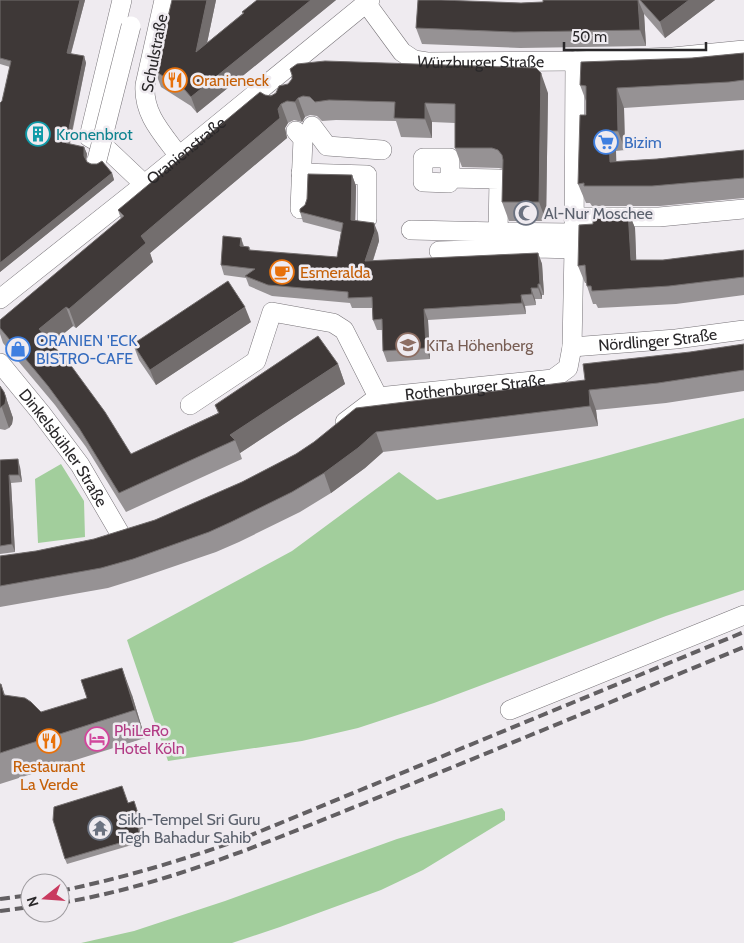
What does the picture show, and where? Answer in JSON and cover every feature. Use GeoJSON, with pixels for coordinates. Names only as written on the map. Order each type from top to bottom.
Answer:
{"type":"FeatureCollection","features":[{"type":"Feature","properties":{"kind":"street","name":"Schulstraße"},"geometry":{"type":"LineString","coordinates":[[164,0],[162,47],[146,84],[146,103],[156,126],[178,156]]}},
{"type":"Feature","properties":{"kind":"street","name":"Würzburger Straße"},"geometry":{"type":"LineString","coordinates":[[368,1],[402,52],[414,60],[575,61],[744,50]]}},
{"type":"Feature","properties":{"kind":"street","name":"Oranienstraße"},"geometry":{"type":"LineString","coordinates":[[0,299],[178,156],[273,90],[368,1]]}},
{"type":"Feature","properties":{"kind":"street"},"geometry":{"type":"LineString","coordinates":[[100,150],[131,26],[130,11],[122,2]]}},
{"type":"Feature","properties":{"kind":"street"},"geometry":{"type":"LineString","coordinates":[[122,2],[89,137],[100,150],[144,184]]}},
{"type":"Feature","properties":{"kind":"street"},"geometry":{"type":"LineString","coordinates":[[572,347],[575,61]]}},
{"type":"Feature","properties":{"kind":"street"},"geometry":{"type":"LineString","coordinates":[[300,209],[302,138],[304,128],[327,146],[382,150]]}},
{"type":"Feature","properties":{"kind":"street"},"geometry":{"type":"LineString","coordinates":[[301,173],[368,175],[367,219]]}},
{"type":"Feature","properties":{"kind":"street"},"geometry":{"type":"LineString","coordinates":[[450,178],[499,179],[498,232]]}},
{"type":"Feature","properties":{"kind":"street"},"geometry":{"type":"LineString","coordinates":[[439,252],[537,248],[574,233],[659,217],[744,209]]}},
{"type":"Feature","properties":{"kind":"street"},"geometry":{"type":"LineString","coordinates":[[411,230],[574,233]]}},
{"type":"Feature","properties":{"kind":"street"},"geometry":{"type":"LineString","coordinates":[[190,406],[256,361],[272,312],[333,323],[344,330],[378,397],[334,431]]}},
{"type":"Feature","properties":{"kind":"street","name":"Nördlinger Straße"},"geometry":{"type":"LineString","coordinates":[[572,347],[676,339],[744,330]]}},
{"type":"Feature","properties":{"kind":"street","name":"Rothenburger Straße"},"geometry":{"type":"LineString","coordinates":[[378,397],[553,379],[568,368],[572,347]]}},
{"type":"Feature","properties":{"kind":"street","name":"Dinkelsbühler Straße"},"geometry":{"type":"LineString","coordinates":[[0,363],[80,465],[122,537]]}},
{"type":"Feature","properties":{"kind":"street"},"geometry":{"type":"LineString","coordinates":[[510,710],[744,615]]}},
{"type":"Feature","properties":{"kind":"green space"},"geometry":{"type":"Polygon","coordinates":[[[744,418],[744,590],[666,616],[434,703],[358,728],[302,741],[168,761],[127,640],[292,551],[399,472],[437,500],[744,418]]]}},
{"type":"Feature","properties":{"kind":"green space"},"geometry":{"type":"Polygon","coordinates":[[[61,464],[84,501],[85,537],[38,543],[35,479],[61,464]]]}},
{"type":"Feature","properties":{"kind":"green space"},"geometry":{"type":"Polygon","coordinates":[[[502,808],[505,812],[505,820],[423,870],[381,890],[232,943],[81,943],[134,931],[225,901],[397,839],[502,808]]]}},
{"type":"Feature","properties":{"kind":"building","name":"Kronenbrot"},"geometry":{"type":"Polygon","coordinates":[[[0,0],[80,0],[67,53],[84,56],[66,143],[84,147],[84,156],[87,162],[97,164],[102,161],[112,173],[0,263],[0,103],[11,61],[0,58],[0,0]]]}},
{"type":"Feature","properties":{"kind":"building"},"geometry":{"type":"Polygon","coordinates":[[[172,0],[207,0],[196,52],[257,0],[311,0],[191,97],[185,90],[155,71],[172,0]]]}},
{"type":"Feature","properties":{"kind":"building"},"geometry":{"type":"Polygon","coordinates":[[[418,0],[521,3],[543,2],[543,0],[638,0],[640,30],[514,32],[416,28],[418,0]]]}},
{"type":"Feature","properties":{"kind":"building"},"geometry":{"type":"Polygon","coordinates":[[[640,0],[689,0],[660,22],[640,0]]]}},
{"type":"Feature","properties":{"kind":"building"},"geometry":{"type":"Polygon","coordinates":[[[744,53],[744,80],[617,88],[618,131],[609,131],[610,162],[744,150],[744,178],[652,186],[584,186],[584,183],[578,184],[580,115],[586,115],[586,86],[580,85],[581,62],[692,58],[744,53]]]}},
{"type":"Feature","properties":{"kind":"building"},"geometry":{"type":"Polygon","coordinates":[[[325,61],[536,68],[541,73],[539,202],[502,202],[503,160],[498,150],[492,148],[455,148],[455,104],[425,103],[425,119],[394,118],[395,102],[329,100],[315,102],[310,97],[303,96],[295,102],[287,101],[281,104],[278,109],[280,118],[141,236],[146,243],[69,309],[66,307],[39,329],[72,367],[105,412],[131,454],[219,413],[215,405],[318,336],[338,364],[230,435],[235,440],[119,493],[79,428],[48,386],[0,328],[0,320],[124,216],[118,210],[260,92],[271,96],[276,93],[279,86],[288,84],[292,79],[290,69],[297,64],[325,61]]]}},
{"type":"Feature","properties":{"kind":"building"},"geometry":{"type":"Polygon","coordinates":[[[308,174],[352,175],[351,220],[374,223],[375,231],[365,261],[538,253],[540,284],[538,284],[538,288],[531,288],[532,294],[521,295],[522,303],[424,309],[426,348],[383,351],[382,319],[373,320],[372,297],[348,298],[348,292],[268,285],[245,276],[255,269],[221,265],[223,236],[241,238],[240,246],[249,247],[249,250],[337,257],[343,223],[300,212],[307,199],[308,174]]]}},
{"type":"Feature","properties":{"kind":"building"},"geometry":{"type":"Polygon","coordinates":[[[593,211],[628,211],[631,260],[663,260],[744,250],[744,277],[669,286],[592,291],[591,286],[587,286],[585,265],[578,266],[579,225],[593,224],[593,211]]]}},
{"type":"Feature","properties":{"kind":"building"},"geometry":{"type":"Polygon","coordinates":[[[228,281],[245,307],[150,370],[133,344],[228,281]]]}},
{"type":"Feature","properties":{"kind":"building"},"geometry":{"type":"Polygon","coordinates":[[[744,344],[744,370],[658,383],[589,390],[590,406],[376,432],[324,473],[292,492],[209,532],[133,559],[101,568],[0,586],[0,556],[94,539],[155,520],[242,482],[296,454],[356,408],[585,380],[583,364],[744,344]]]}},
{"type":"Feature","properties":{"kind":"building"},"geometry":{"type":"Polygon","coordinates":[[[0,386],[6,398],[5,404],[0,408],[0,386]]]}},
{"type":"Feature","properties":{"kind":"building"},"geometry":{"type":"Polygon","coordinates":[[[18,459],[19,475],[9,475],[12,544],[0,546],[0,460],[18,459]]]}},
{"type":"Feature","properties":{"kind":"building"},"geometry":{"type":"Polygon","coordinates":[[[122,668],[135,710],[0,753],[0,684],[4,695],[25,698],[41,712],[87,698],[81,680],[122,668]]]}},
{"type":"Feature","properties":{"kind":"building","name":"Sikh-Tempel Sri Guru Tegh Bahadur Sahib"},"geometry":{"type":"Polygon","coordinates":[[[122,786],[128,803],[134,801],[142,826],[138,827],[140,837],[65,859],[53,820],[54,807],[122,786]]]}},
{"type":"Feature","properties":{"kind":"railway"},"geometry":{"type":"LineString","coordinates":[[70,889],[153,868],[244,838],[744,632]]}},
{"type":"Feature","properties":{"kind":"railway"},"geometry":{"type":"LineString","coordinates":[[70,901],[178,874],[254,847],[744,647]]}},
{"type":"Feature","properties":{"kind":"railway"},"geometry":{"type":"LineString","coordinates":[[0,899],[20,896]]}},
{"type":"Feature","properties":{"kind":"railway"},"geometry":{"type":"LineString","coordinates":[[0,911],[20,908]]}},
{"type":"Feature","properties":{"kind":"place","name":"Oranieneck"},"geometry":{"type":"Point","coordinates":[175,80]}},
{"type":"Feature","properties":{"kind":"place","name":"Kronenbrot"},"geometry":{"type":"Point","coordinates":[38,134]}},
{"type":"Feature","properties":{"kind":"place","name":"Bizim"},"geometry":{"type":"Point","coordinates":[606,142]}},
{"type":"Feature","properties":{"kind":"place","name":"Al-Nur Moschee"},"geometry":{"type":"Point","coordinates":[526,213]}},
{"type":"Feature","properties":{"kind":"place","name":"Esmeralda"},"geometry":{"type":"Point","coordinates":[282,272]}},
{"type":"Feature","properties":{"kind":"place","name":"KiTa Höhenberg"},"geometry":{"type":"Point","coordinates":[408,345]}},
{"type":"Feature","properties":{"kind":"place","name":"ORANIEN 'ECK BISTRO-CAFE"},"geometry":{"type":"Point","coordinates":[18,349]}},
{"type":"Feature","properties":{"kind":"place","name":"PhiLeRo Hotel Köln"},"geometry":{"type":"Point","coordinates":[97,739]}},
{"type":"Feature","properties":{"kind":"place","name":"Restaurant La Verde"},"geometry":{"type":"Point","coordinates":[49,741]}},
{"type":"Feature","properties":{"kind":"place","name":"Sikh-Tempel Sri Guru Tegh Bahadur Sahib"},"geometry":{"type":"Point","coordinates":[100,828]}}]}
